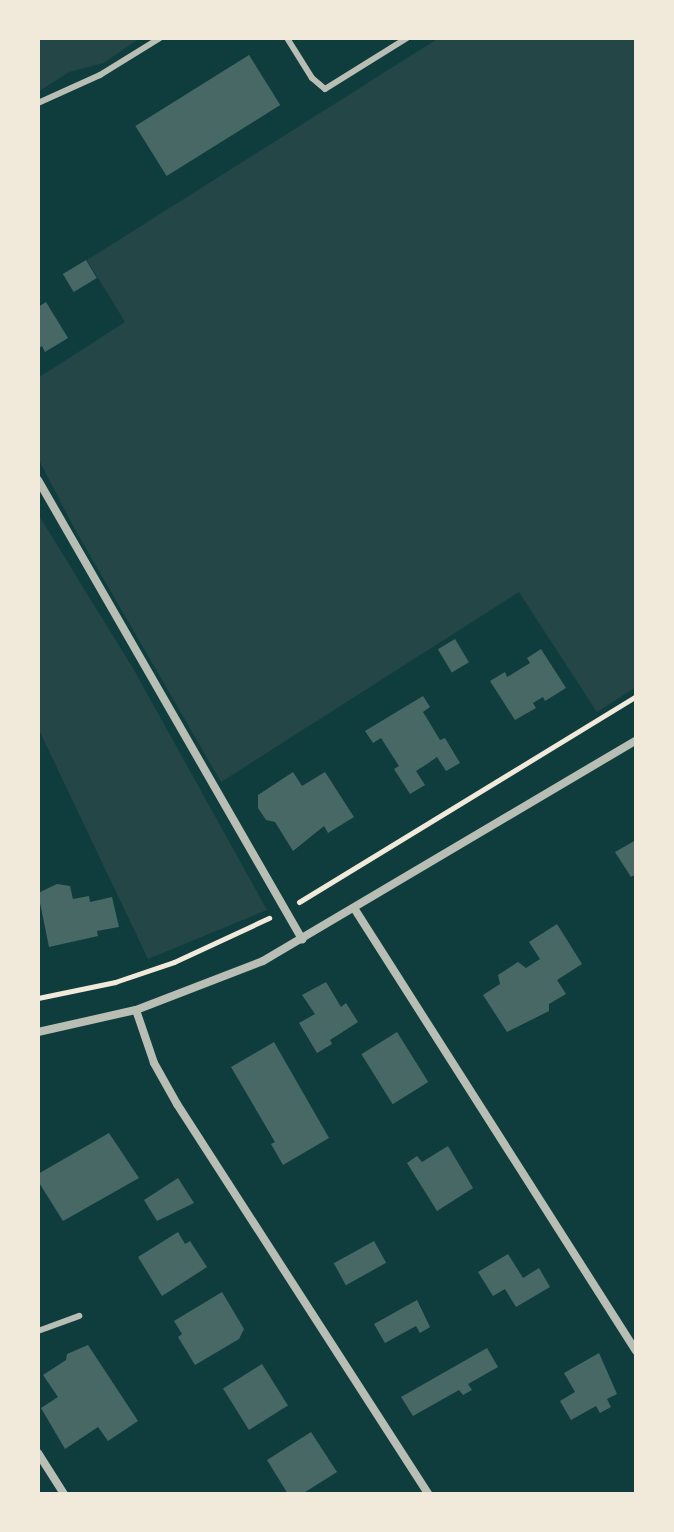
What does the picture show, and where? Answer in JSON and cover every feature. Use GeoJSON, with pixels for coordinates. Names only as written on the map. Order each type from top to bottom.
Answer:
{"type":"FeatureCollection","features":[{"type":"Feature","properties":{"kind":"street"},"geometry":{"type":"LineString","coordinates":[[38,480],[302,939]]}},
{"type":"Feature","properties":{"kind":"street"},"geometry":{"type":"LineString","coordinates":[[38,1032],[136,1010],[221,979],[302,939],[636,740]]}},
{"type":"Feature","properties":{"kind":"street"},"geometry":{"type":"LineString","coordinates":[[354,908],[636,1351]]}},
{"type":"Feature","properties":{"kind":"street"},"geometry":{"type":"LineString","coordinates":[[136,1010],[154,1063],[177,1104],[428,1494]]}},
{"type":"Feature","properties":{"kind":"street"},"geometry":{"type":"LineString","coordinates":[[38,1453],[64,1494]]}},
{"type":"Feature","properties":{"kind":"lane"},"geometry":{"type":"LineString","coordinates":[[38,103],[100,75],[160,38]]}},
{"type":"Feature","properties":{"kind":"lane"},"geometry":{"type":"LineString","coordinates":[[287,38],[312,78],[325,89],[407,38]]}},
{"type":"Feature","properties":{"kind":"lane"},"geometry":{"type":"LineString","coordinates":[[38,1331],[79,1316]]}},
{"type":"Feature","properties":{"kind":"path"},"geometry":{"type":"LineString","coordinates":[[38,998],[115,982],[174,962],[284,910],[636,696]]}},
{"type":"Feature","properties":{"kind":"shaded area"},"geometry":{"type":"Polygon","coordinates":[[[38,38],[140,38],[104,63],[69,72],[38,92],[38,38]]]}},
{"type":"Feature","properties":{"kind":"shaded area"},"geometry":{"type":"Polygon","coordinates":[[[439,38],[636,38],[636,687],[597,712],[519,592],[221,782],[73,526],[38,458],[38,378],[125,322],[87,260],[439,38]]]}},
{"type":"Feature","properties":{"kind":"shaded area"},"geometry":{"type":"Polygon","coordinates":[[[38,514],[134,670],[267,910],[148,959],[38,728],[38,514]]]}},
{"type":"Feature","properties":{"kind":"building"},"geometry":{"type":"Polygon","coordinates":[[[249,55],[280,105],[167,176],[135,126],[249,55]]]}},
{"type":"Feature","properties":{"kind":"building"},"geometry":{"type":"Polygon","coordinates":[[[86,260],[97,278],[74,292],[63,274],[86,260]]]}},
{"type":"Feature","properties":{"kind":"building"},"geometry":{"type":"Polygon","coordinates":[[[46,302],[68,338],[45,352],[42,346],[38,349],[38,307],[46,302]]]}},
{"type":"Feature","properties":{"kind":"building"},"geometry":{"type":"Polygon","coordinates":[[[455,639],[469,662],[452,672],[438,649],[455,639]]]}},
{"type":"Feature","properties":{"kind":"building"},"geometry":{"type":"Polygon","coordinates":[[[541,649],[566,688],[545,701],[543,697],[533,703],[536,708],[515,720],[490,681],[505,672],[507,677],[530,663],[527,658],[541,649]]]}},
{"type":"Feature","properties":{"kind":"building"},"geometry":{"type":"Polygon","coordinates":[[[423,696],[430,707],[423,712],[440,740],[445,738],[460,763],[446,771],[437,757],[416,771],[425,785],[410,794],[394,769],[399,766],[381,738],[373,743],[365,731],[423,696]]]}},
{"type":"Feature","properties":{"kind":"building"},"geometry":{"type":"Polygon","coordinates":[[[293,772],[302,786],[325,772],[354,817],[328,833],[324,826],[293,851],[275,822],[266,820],[258,808],[258,795],[293,772]]]}},
{"type":"Feature","properties":{"kind":"building"},"geometry":{"type":"Polygon","coordinates":[[[636,840],[636,874],[631,877],[615,852],[636,840]]]}},
{"type":"Feature","properties":{"kind":"building"},"geometry":{"type":"Polygon","coordinates":[[[57,884],[70,886],[73,899],[89,896],[90,902],[112,897],[119,927],[97,931],[98,936],[49,947],[38,893],[57,884]]]}},
{"type":"Feature","properties":{"kind":"building"},"geometry":{"type":"Polygon","coordinates":[[[557,924],[582,964],[557,980],[566,994],[549,1004],[549,1011],[507,1032],[483,995],[500,984],[498,975],[518,962],[526,968],[540,959],[529,942],[557,924]]]}},
{"type":"Feature","properties":{"kind":"building"},"geometry":{"type":"Polygon","coordinates":[[[326,982],[341,1007],[346,1003],[358,1022],[330,1040],[332,1044],[317,1053],[299,1023],[315,1014],[302,995],[326,982]]]}},
{"type":"Feature","properties":{"kind":"building"},"geometry":{"type":"Polygon","coordinates":[[[397,1032],[428,1082],[393,1104],[361,1054],[397,1032]]]}},
{"type":"Feature","properties":{"kind":"building"},"geometry":{"type":"Polygon","coordinates":[[[274,1042],[329,1138],[283,1165],[271,1144],[275,1142],[231,1067],[274,1042]]]}},
{"type":"Feature","properties":{"kind":"building"},"geometry":{"type":"Polygon","coordinates":[[[109,1133],[139,1178],[63,1221],[38,1181],[38,1174],[109,1133]]]}},
{"type":"Feature","properties":{"kind":"building"},"geometry":{"type":"Polygon","coordinates":[[[448,1146],[473,1188],[437,1211],[407,1163],[417,1156],[422,1162],[448,1146]]]}},
{"type":"Feature","properties":{"kind":"building"},"geometry":{"type":"Polygon","coordinates":[[[178,1178],[194,1203],[157,1221],[144,1200],[178,1178]]]}},
{"type":"Feature","properties":{"kind":"building"},"geometry":{"type":"Polygon","coordinates":[[[178,1232],[185,1244],[190,1241],[207,1267],[162,1296],[138,1257],[178,1232]]]}},
{"type":"Feature","properties":{"kind":"building"},"geometry":{"type":"Polygon","coordinates":[[[374,1241],[386,1263],[346,1285],[334,1263],[374,1241]]]}},
{"type":"Feature","properties":{"kind":"building"},"geometry":{"type":"Polygon","coordinates":[[[508,1254],[523,1278],[539,1268],[550,1287],[516,1307],[505,1289],[493,1296],[478,1272],[508,1254]]]}},
{"type":"Feature","properties":{"kind":"building"},"geometry":{"type":"Polygon","coordinates":[[[222,1292],[244,1329],[239,1339],[195,1365],[178,1337],[182,1334],[174,1321],[222,1292]]]}},
{"type":"Feature","properties":{"kind":"building"},"geometry":{"type":"Polygon","coordinates":[[[417,1300],[430,1327],[420,1333],[416,1326],[385,1343],[374,1324],[417,1300]]]}},
{"type":"Feature","properties":{"kind":"building"},"geometry":{"type":"Polygon","coordinates":[[[88,1345],[138,1421],[108,1441],[98,1427],[65,1449],[41,1408],[58,1397],[43,1375],[66,1360],[67,1354],[88,1345]]]}},
{"type":"Feature","properties":{"kind":"building"},"geometry":{"type":"Polygon","coordinates":[[[487,1348],[498,1367],[468,1384],[472,1390],[463,1395],[459,1390],[413,1416],[401,1397],[487,1348]]]}},
{"type":"Feature","properties":{"kind":"building"},"geometry":{"type":"Polygon","coordinates":[[[599,1353],[617,1394],[607,1399],[611,1407],[600,1413],[596,1406],[571,1420],[560,1401],[575,1392],[564,1373],[599,1353]]]}},
{"type":"Feature","properties":{"kind":"building"},"geometry":{"type":"Polygon","coordinates":[[[262,1364],[288,1406],[249,1430],[223,1388],[262,1364]]]}},
{"type":"Feature","properties":{"kind":"building"},"geometry":{"type":"Polygon","coordinates":[[[311,1432],[337,1472],[302,1494],[288,1494],[267,1460],[311,1432]]]}}]}
